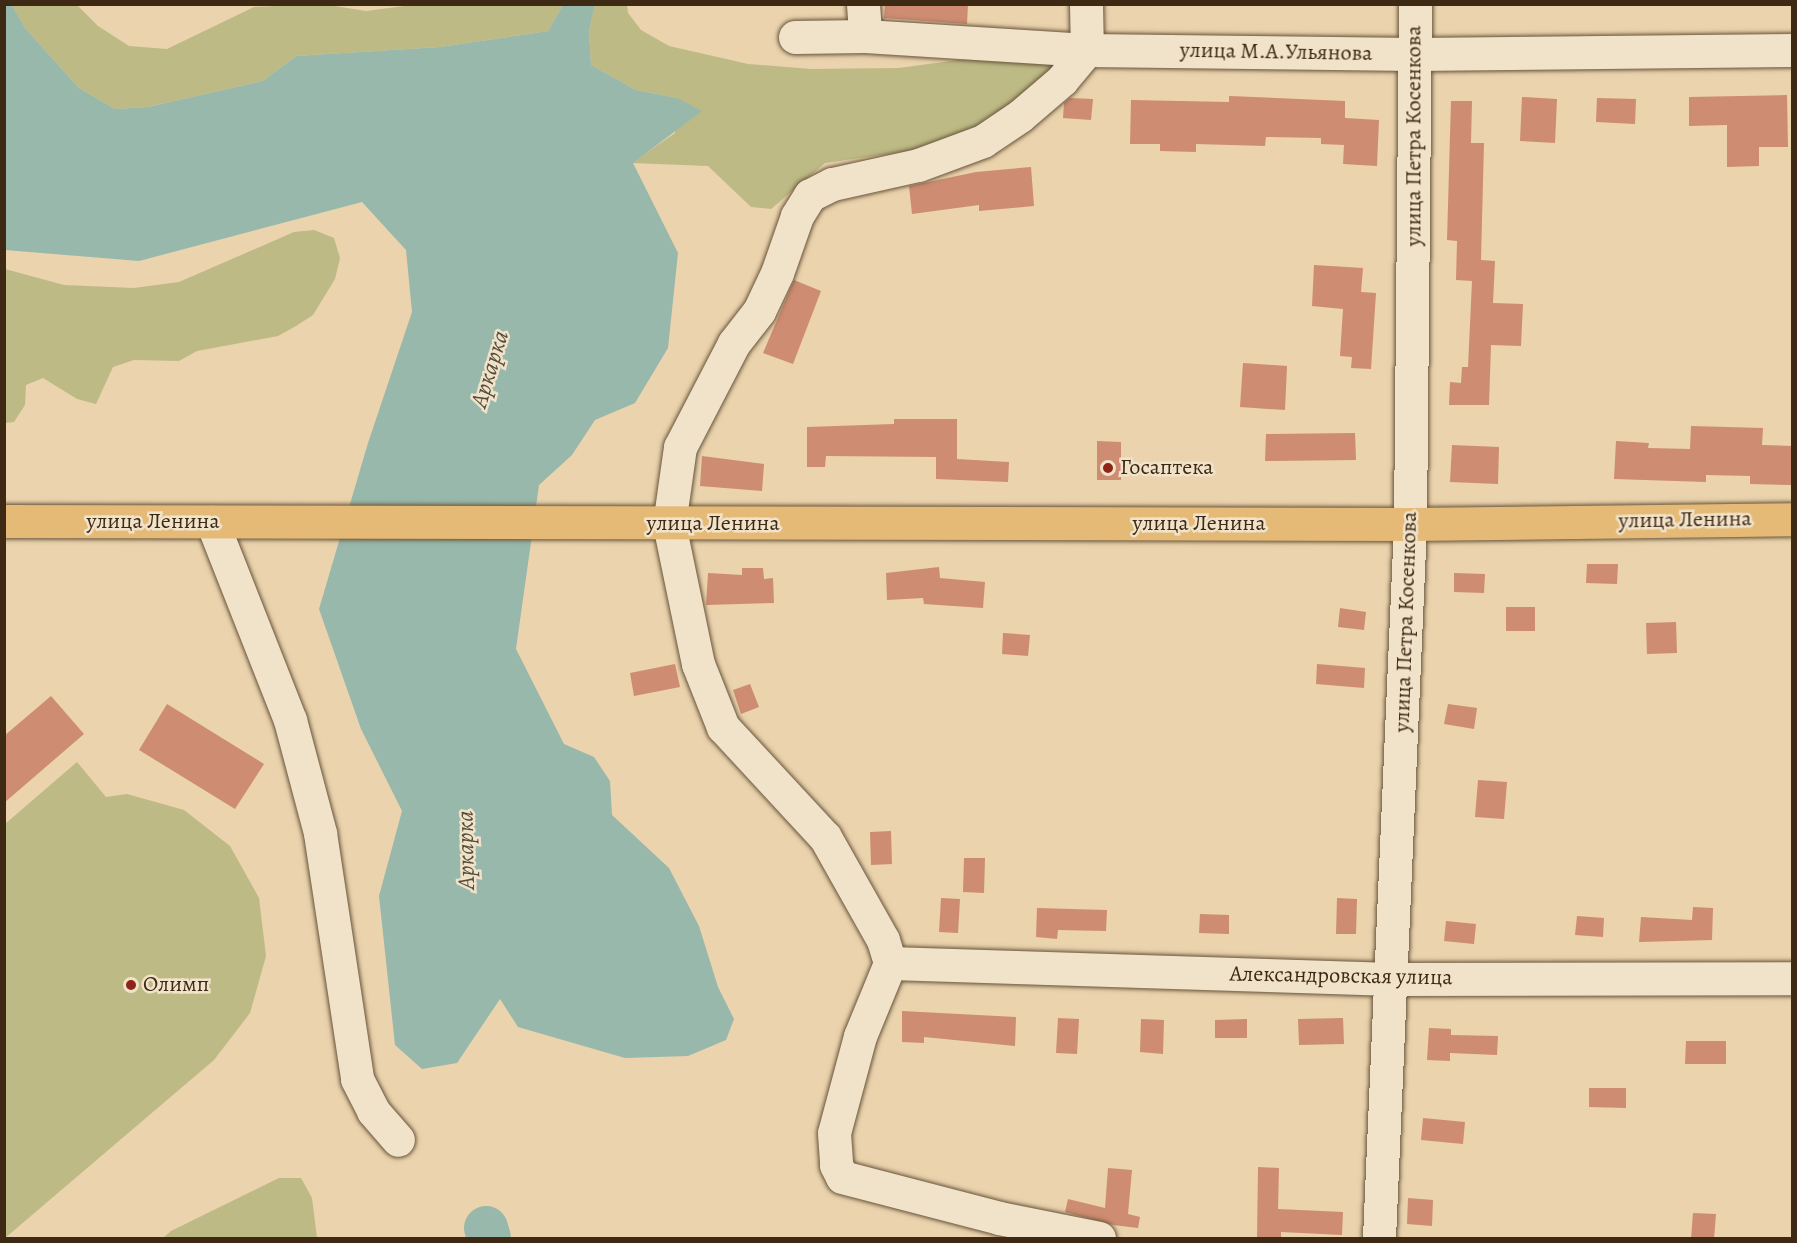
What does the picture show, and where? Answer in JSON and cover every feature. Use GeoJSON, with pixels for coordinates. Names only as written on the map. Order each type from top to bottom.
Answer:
{"type":"FeatureCollection","features":[{"type":"Feature","properties":{"kind":"main road","name":"улица Ленина"},"geometry":{"type":"LineString","coordinates":[[4,522],[1410,524],[1792,519]]}},
{"type":"Feature","properties":{"kind":"street"},"geometry":{"type":"LineString","coordinates":[[1086,4],[1087,50],[1062,80],[983,141],[918,165],[832,184],[810,195],[797,216],[777,273],[759,311],[734,343],[680,447],[669,524],[698,664],[723,726],[825,837],[884,940],[890,963],[860,1036],[834,1133],[836,1165],[842,1177],[1099,1239]]}},
{"type":"Feature","properties":{"kind":"street","name":"улица Петра Косенкова"},"geometry":{"type":"LineString","coordinates":[[1379,1239],[1410,524],[1414,4]]}},
{"type":"Feature","properties":{"kind":"street","name":"улица М.А.Ульянова"},"geometry":{"type":"LineString","coordinates":[[795,37],[864,20],[1087,50],[1415,54],[1792,50]]}},
{"type":"Feature","properties":{"kind":"street"},"geometry":{"type":"LineString","coordinates":[[212,522],[290,720],[320,833],[357,1079],[373,1112],[398,1140]]}},
{"type":"Feature","properties":{"kind":"street","name":"Александровская улица"},"geometry":{"type":"LineString","coordinates":[[890,963],[1392,979],[1792,978]]}},
{"type":"Feature","properties":{"kind":"shaded area"},"geometry":{"type":"Polygon","coordinates":[[[322,4],[366,11],[420,4],[563,5],[548,31],[440,47],[296,56],[263,81],[148,107],[115,109],[79,88],[25,28],[12,5],[77,5],[98,26],[129,46],[167,49],[254,7],[322,4]]]}},
{"type":"Feature","properties":{"kind":"shaded area"},"geometry":{"type":"Polygon","coordinates":[[[595,5],[627,5],[628,13],[641,30],[669,46],[748,64],[811,69],[899,68],[973,58],[1052,64],[1056,73],[973,131],[916,150],[825,163],[771,209],[751,207],[708,166],[632,163],[675,133],[677,98],[636,90],[591,65],[589,31],[595,5]]]}},
{"type":"Feature","properties":{"kind":"shaded area"},"geometry":{"type":"Polygon","coordinates":[[[314,230],[334,238],[340,258],[335,279],[313,315],[296,326],[278,336],[197,351],[179,361],[134,360],[113,367],[96,404],[77,399],[43,378],[26,385],[25,405],[14,422],[5,423],[5,269],[64,285],[134,288],[179,282],[294,232],[314,230]]]}},
{"type":"Feature","properties":{"kind":"shaded area","name":"Олимп"},"geometry":{"type":"Polygon","coordinates":[[[77,762],[106,797],[127,794],[184,810],[230,846],[259,898],[266,956],[250,1013],[214,1060],[5,1238],[5,824],[77,762]]]}},
{"type":"Feature","properties":{"kind":"shaded area"},"geometry":{"type":"Polygon","coordinates":[[[279,1178],[301,1178],[312,1198],[317,1238],[163,1238],[171,1231],[279,1178]]]}},
{"type":"Feature","properties":{"kind":"water"},"geometry":{"type":"Polygon","coordinates":[[[4,5],[12,5],[25,28],[79,88],[115,109],[148,107],[263,81],[296,56],[440,47],[548,31],[563,5],[595,5],[589,31],[591,65],[636,90],[677,98],[702,111],[633,163],[678,253],[668,348],[635,403],[595,420],[572,455],[539,485],[516,649],[564,744],[594,757],[610,781],[612,815],[669,868],[699,926],[718,987],[734,1019],[726,1040],[688,1056],[625,1058],[518,1027],[500,999],[457,1063],[422,1069],[395,1045],[379,896],[402,811],[361,729],[319,609],[368,443],[412,312],[406,250],[362,202],[139,261],[5,250],[4,5]]]}},
{"type":"Feature","properties":{"kind":"building"},"geometry":{"type":"Polygon","coordinates":[[[885,4],[968,4],[967,24],[884,18],[885,4]]]}},
{"type":"Feature","properties":{"kind":"building"},"geometry":{"type":"Polygon","coordinates":[[[1787,95],[1788,147],[1759,147],[1759,166],[1727,167],[1727,125],[1689,126],[1689,97],[1787,95]]]}},
{"type":"Feature","properties":{"kind":"building"},"geometry":{"type":"Polygon","coordinates":[[[1229,96],[1345,101],[1345,118],[1379,120],[1377,166],[1343,164],[1344,145],[1321,144],[1321,138],[1266,137],[1265,146],[1196,144],[1196,152],[1160,151],[1160,144],[1130,144],[1131,100],[1229,102],[1229,96]]]}},
{"type":"Feature","properties":{"kind":"building"},"geometry":{"type":"Polygon","coordinates":[[[1522,97],[1557,99],[1555,143],[1520,141],[1522,97]]]}},
{"type":"Feature","properties":{"kind":"building"},"geometry":{"type":"Polygon","coordinates":[[[1070,98],[1093,99],[1091,120],[1063,118],[1064,103],[1070,98]]]}},
{"type":"Feature","properties":{"kind":"building"},"geometry":{"type":"Polygon","coordinates":[[[1597,98],[1636,99],[1635,124],[1596,122],[1597,98]]]}},
{"type":"Feature","properties":{"kind":"building"},"geometry":{"type":"Polygon","coordinates":[[[1451,101],[1472,101],[1471,143],[1484,143],[1481,260],[1495,261],[1493,303],[1523,304],[1521,346],[1491,345],[1489,405],[1449,405],[1450,382],[1461,383],[1462,367],[1468,367],[1472,281],[1456,280],[1457,241],[1447,240],[1451,101]]]}},
{"type":"Feature","properties":{"kind":"building"},"geometry":{"type":"Polygon","coordinates":[[[1031,167],[1034,206],[979,211],[979,205],[912,214],[909,186],[976,172],[1031,167]]]}},
{"type":"Feature","properties":{"kind":"building"},"geometry":{"type":"Polygon","coordinates":[[[1314,265],[1363,268],[1361,292],[1376,293],[1371,369],[1351,368],[1352,357],[1340,356],[1343,309],[1312,306],[1314,265]]]}},
{"type":"Feature","properties":{"kind":"building"},"geometry":{"type":"Polygon","coordinates":[[[794,280],[821,291],[793,364],[763,353],[794,280]]]}},
{"type":"Feature","properties":{"kind":"building"},"geometry":{"type":"Polygon","coordinates":[[[1243,363],[1287,366],[1285,410],[1240,407],[1243,363]]]}},
{"type":"Feature","properties":{"kind":"building"},"geometry":{"type":"Polygon","coordinates":[[[894,419],[957,419],[957,459],[1009,462],[1008,482],[936,479],[936,457],[826,456],[825,467],[807,467],[807,427],[894,424],[894,419]]]}},
{"type":"Feature","properties":{"kind":"building"},"geometry":{"type":"Polygon","coordinates":[[[1691,426],[1763,428],[1762,445],[1792,446],[1792,485],[1750,484],[1750,476],[1706,475],[1706,482],[1614,479],[1616,441],[1649,443],[1648,448],[1690,449],[1691,426]]]}},
{"type":"Feature","properties":{"kind":"building"},"geometry":{"type":"Polygon","coordinates":[[[1355,433],[1356,460],[1265,461],[1266,434],[1355,433]]]}},
{"type":"Feature","properties":{"kind":"building"},"geometry":{"type":"Polygon","coordinates":[[[1097,441],[1121,442],[1121,480],[1097,480],[1097,441]]]}},
{"type":"Feature","properties":{"kind":"building"},"geometry":{"type":"Polygon","coordinates":[[[1452,445],[1499,447],[1498,484],[1450,482],[1452,445]]]}},
{"type":"Feature","properties":{"kind":"building"},"geometry":{"type":"Polygon","coordinates":[[[702,456],[764,464],[762,491],[700,486],[702,456]]]}},
{"type":"Feature","properties":{"kind":"building"},"geometry":{"type":"Polygon","coordinates":[[[1587,564],[1618,564],[1617,584],[1586,583],[1587,564]]]}},
{"type":"Feature","properties":{"kind":"building"},"geometry":{"type":"Polygon","coordinates":[[[939,567],[940,578],[985,582],[983,608],[924,604],[923,598],[887,600],[886,573],[939,567]]]}},
{"type":"Feature","properties":{"kind":"building"},"geometry":{"type":"Polygon","coordinates":[[[742,568],[763,568],[764,579],[773,578],[774,603],[706,605],[708,573],[742,575],[742,568]]]}},
{"type":"Feature","properties":{"kind":"building"},"geometry":{"type":"Polygon","coordinates":[[[1454,573],[1485,574],[1484,593],[1454,592],[1454,573]]]}},
{"type":"Feature","properties":{"kind":"building"},"geometry":{"type":"Polygon","coordinates":[[[1506,607],[1535,607],[1535,631],[1506,631],[1506,607]]]}},
{"type":"Feature","properties":{"kind":"building"},"geometry":{"type":"Polygon","coordinates":[[[1340,608],[1366,612],[1364,630],[1338,627],[1340,608]]]}},
{"type":"Feature","properties":{"kind":"building"},"geometry":{"type":"Polygon","coordinates":[[[1676,622],[1677,653],[1647,654],[1646,623],[1676,622]]]}},
{"type":"Feature","properties":{"kind":"building"},"geometry":{"type":"Polygon","coordinates":[[[1003,633],[1030,635],[1028,656],[1002,654],[1003,633]]]}},
{"type":"Feature","properties":{"kind":"building"},"geometry":{"type":"Polygon","coordinates":[[[675,664],[680,687],[634,696],[630,673],[675,664]]]}},
{"type":"Feature","properties":{"kind":"building"},"geometry":{"type":"Polygon","coordinates":[[[1317,664],[1365,668],[1364,688],[1316,684],[1317,664]]]}},
{"type":"Feature","properties":{"kind":"building"},"geometry":{"type":"Polygon","coordinates":[[[750,684],[759,707],[741,714],[733,690],[750,684]]]}},
{"type":"Feature","properties":{"kind":"building"},"geometry":{"type":"Polygon","coordinates":[[[51,696],[84,734],[4,803],[4,736],[51,696]]]}},
{"type":"Feature","properties":{"kind":"building"},"geometry":{"type":"Polygon","coordinates":[[[167,704],[264,764],[235,809],[139,750],[167,704]]]}},
{"type":"Feature","properties":{"kind":"building"},"geometry":{"type":"Polygon","coordinates":[[[1448,704],[1477,708],[1474,729],[1444,724],[1448,704]]]}},
{"type":"Feature","properties":{"kind":"building"},"geometry":{"type":"Polygon","coordinates":[[[1478,780],[1507,782],[1504,819],[1475,817],[1478,780]]]}},
{"type":"Feature","properties":{"kind":"building"},"geometry":{"type":"Polygon","coordinates":[[[891,831],[892,864],[871,865],[870,832],[891,831]]]}},
{"type":"Feature","properties":{"kind":"building"},"geometry":{"type":"Polygon","coordinates":[[[964,858],[985,858],[984,893],[963,892],[964,858]]]}},
{"type":"Feature","properties":{"kind":"building"},"geometry":{"type":"Polygon","coordinates":[[[941,898],[960,899],[958,933],[939,932],[941,898]]]}},
{"type":"Feature","properties":{"kind":"building"},"geometry":{"type":"Polygon","coordinates":[[[1337,898],[1357,899],[1356,934],[1336,934],[1337,898]]]}},
{"type":"Feature","properties":{"kind":"building"},"geometry":{"type":"Polygon","coordinates":[[[1693,907],[1713,908],[1712,940],[1639,942],[1641,917],[1692,920],[1693,907]]]}},
{"type":"Feature","properties":{"kind":"building"},"geometry":{"type":"Polygon","coordinates":[[[1037,908],[1107,910],[1106,931],[1058,930],[1057,939],[1036,937],[1037,908]]]}},
{"type":"Feature","properties":{"kind":"building"},"geometry":{"type":"Polygon","coordinates":[[[1200,914],[1229,915],[1229,934],[1199,933],[1200,914]]]}},
{"type":"Feature","properties":{"kind":"building"},"geometry":{"type":"Polygon","coordinates":[[[1577,916],[1604,918],[1603,937],[1575,935],[1577,916]]]}},
{"type":"Feature","properties":{"kind":"building"},"geometry":{"type":"Polygon","coordinates":[[[1446,921],[1476,924],[1474,944],[1444,941],[1446,921]]]}},
{"type":"Feature","properties":{"kind":"building"},"geometry":{"type":"Polygon","coordinates":[[[902,1011],[1016,1017],[1015,1046],[924,1037],[924,1043],[902,1042],[902,1011]]]}},
{"type":"Feature","properties":{"kind":"building"},"geometry":{"type":"Polygon","coordinates":[[[1058,1018],[1079,1019],[1077,1054],[1056,1053],[1058,1018]]]}},
{"type":"Feature","properties":{"kind":"building"},"geometry":{"type":"Polygon","coordinates":[[[1343,1018],[1344,1044],[1299,1045],[1298,1019],[1343,1018]]]}},
{"type":"Feature","properties":{"kind":"building"},"geometry":{"type":"Polygon","coordinates":[[[1141,1019],[1164,1020],[1163,1054],[1140,1052],[1141,1019]]]}},
{"type":"Feature","properties":{"kind":"building"},"geometry":{"type":"Polygon","coordinates":[[[1247,1019],[1247,1038],[1215,1038],[1215,1020],[1247,1019]]]}},
{"type":"Feature","properties":{"kind":"building"},"geometry":{"type":"Polygon","coordinates":[[[1429,1028],[1451,1029],[1451,1035],[1498,1036],[1497,1055],[1450,1053],[1450,1061],[1427,1060],[1429,1028]]]}},
{"type":"Feature","properties":{"kind":"building"},"geometry":{"type":"Polygon","coordinates":[[[1686,1041],[1726,1041],[1726,1064],[1685,1064],[1686,1041]]]}},
{"type":"Feature","properties":{"kind":"building"},"geometry":{"type":"Polygon","coordinates":[[[1589,1088],[1626,1088],[1626,1108],[1589,1107],[1589,1088]]]}},
{"type":"Feature","properties":{"kind":"building"},"geometry":{"type":"Polygon","coordinates":[[[1423,1118],[1465,1122],[1463,1144],[1421,1140],[1423,1118]]]}},
{"type":"Feature","properties":{"kind":"building"},"geometry":{"type":"Polygon","coordinates":[[[1258,1167],[1279,1168],[1278,1209],[1343,1212],[1342,1235],[1281,1232],[1281,1239],[1257,1239],[1258,1167]]]}},
{"type":"Feature","properties":{"kind":"building"},"geometry":{"type":"Polygon","coordinates":[[[1108,1168],[1132,1170],[1128,1214],[1140,1217],[1138,1228],[1113,1225],[1065,1212],[1068,1199],[1105,1208],[1108,1168]]]}},
{"type":"Feature","properties":{"kind":"building"},"geometry":{"type":"Polygon","coordinates":[[[1408,1198],[1433,1200],[1432,1226],[1407,1224],[1408,1198]]]}},
{"type":"Feature","properties":{"kind":"building"},"geometry":{"type":"Polygon","coordinates":[[[1693,1213],[1716,1214],[1714,1239],[1691,1239],[1693,1213]]]}},
{"type":"Feature","properties":{"kind":"waterway","name":"Аркарка"},"geometry":{"type":"LineString","coordinates":[[486,1228],[489,1238]]}},
{"type":"Feature","properties":{"kind":"place","name":"Госаптека"},"geometry":{"type":"Point","coordinates":[1108,468]}},
{"type":"Feature","properties":{"kind":"place","name":"Олимп"},"geometry":{"type":"Point","coordinates":[131,985]}}]}
